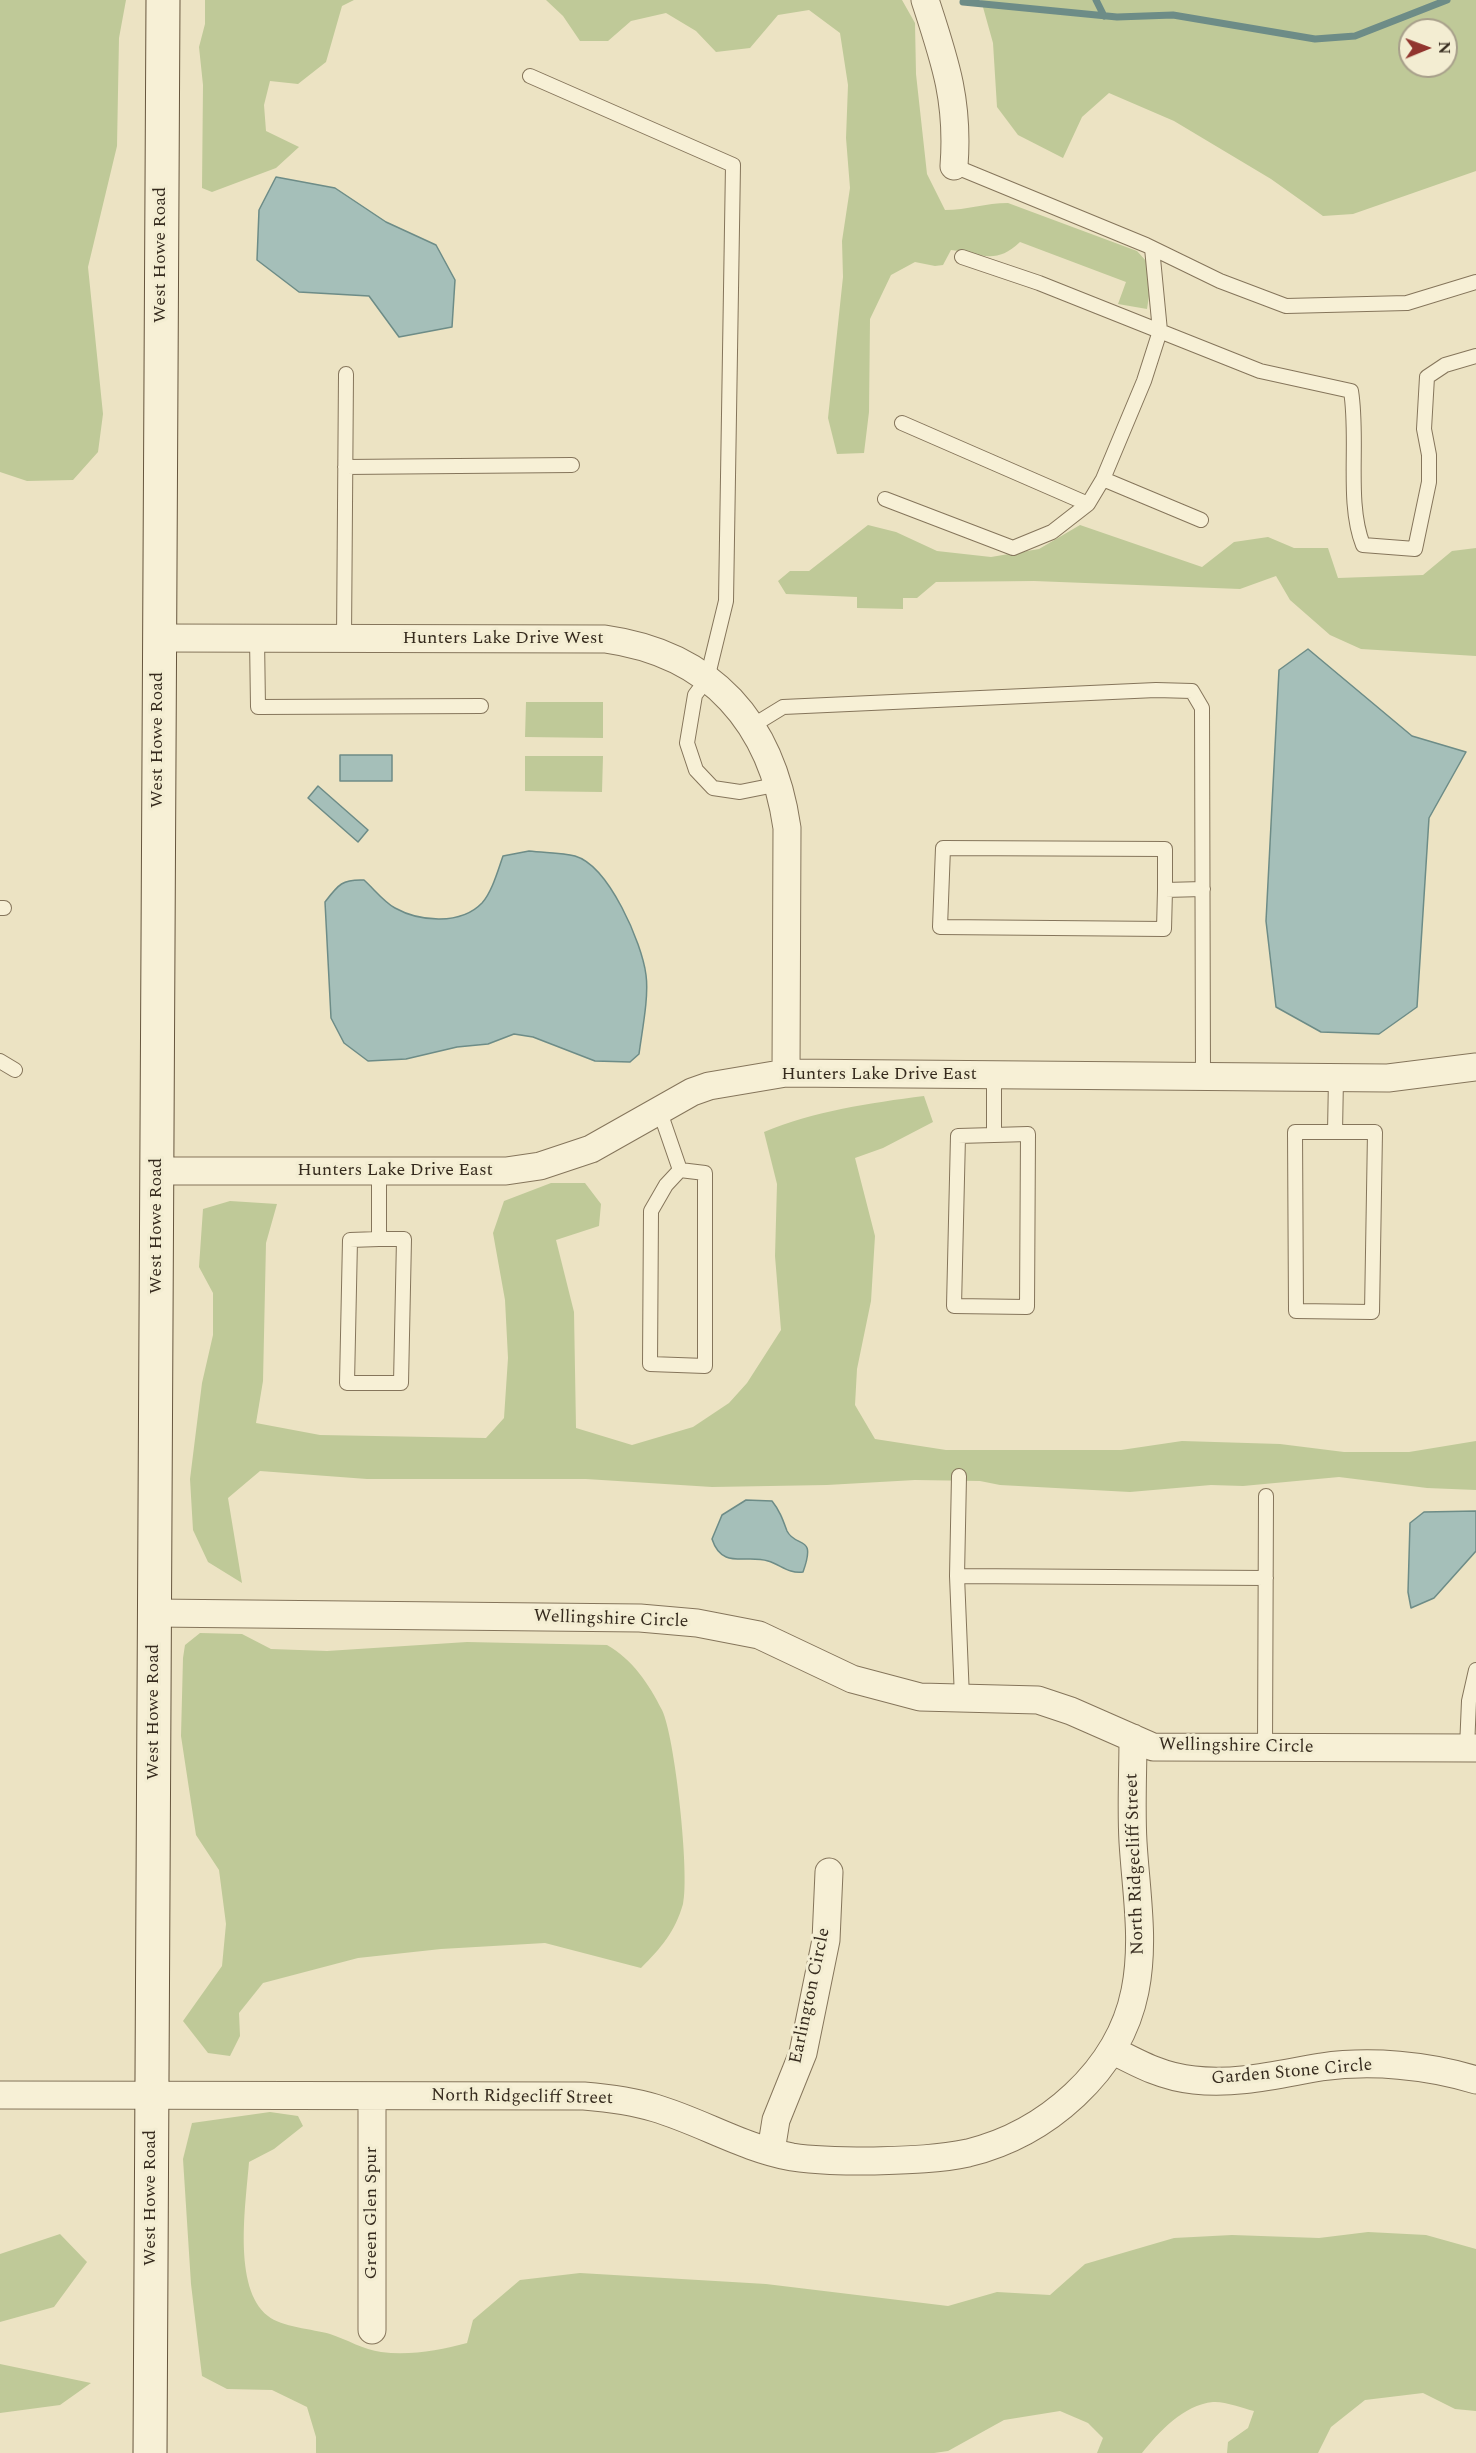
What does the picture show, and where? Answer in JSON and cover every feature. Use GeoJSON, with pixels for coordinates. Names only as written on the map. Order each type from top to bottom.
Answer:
{"type":"FeatureCollection","features":[{"type":"Feature","properties":{"kind":"main road","name":"West Howe Road"},"geometry":{"type":"LineString","coordinates":[[150,2453],[163,0]]}},
{"type":"Feature","properties":{"kind":"street"},"geometry":{"type":"LineString","coordinates":[[925,0],[951,80],[956,138],[954,166]]}},
{"type":"Feature","properties":{"kind":"street","name":"Hunters Lake Drive West"},"geometry":{"type":"LineString","coordinates":[[158,638],[605,639],[656,650],[707,679],[724,693],[752,726],[771,760],[780,784],[787,828],[786,1073]]}},
{"type":"Feature","properties":{"kind":"street","name":"Hunters Lake Drive East"},"geometry":{"type":"LineString","coordinates":[[157,1171],[506,1172],[540,1167],[591,1149],[658,1109],[709,1086],[786,1073],[1388,1078],[1476,1067]]}},
{"type":"Feature","properties":{"kind":"street","name":"Wellingshire Circle"},"geometry":{"type":"LineString","coordinates":[[154,1613],[632,1618],[697,1623],[759,1635],[852,1679],[920,1697],[1038,1700],[1071,1711],[1153,1747],[1471,1748]]}},
{"type":"Feature","properties":{"kind":"street","name":"North Ridgecliff Street"},"geometry":{"type":"LineString","coordinates":[[0,2095],[609,2098],[657,2108],[726,2137],[793,2157],[843,2161],[923,2160],[970,2152],[1014,2135],[1060,2107],[1080,2090],[1112,2050],[1129,2012],[1140,1950],[1133,1841],[1133,1738]]}},
{"type":"Feature","properties":{"kind":"street","name":"Earlington Circle"},"geometry":{"type":"LineString","coordinates":[[771,2151],[776,2120],[804,2054],[826,1940],[829,1872]]}},
{"type":"Feature","properties":{"kind":"street","name":"Garden Stone Circle"},"geometry":{"type":"LineString","coordinates":[[1112,2050],[1152,2070],[1193,2080],[1240,2081],[1324,2067],[1365,2065],[1410,2067],[1476,2080]]}},
{"type":"Feature","properties":{"kind":"street","name":"Green Glen Spur"},"geometry":{"type":"LineString","coordinates":[[372,2096],[372,2330]]}},
{"type":"Feature","properties":{"kind":"lane"},"geometry":{"type":"LineString","coordinates":[[530,76],[733,165],[726,601],[707,679],[695,695],[687,743],[696,770],[713,788],[740,792],[780,784]]}},
{"type":"Feature","properties":{"kind":"lane"},"geometry":{"type":"LineString","coordinates":[[954,166],[1152,248],[1220,281],[1286,306],[1407,303],[1476,282]]}},
{"type":"Feature","properties":{"kind":"lane"},"geometry":{"type":"LineString","coordinates":[[885,499],[1013,548],[1052,532],[1088,504],[1103,479],[1144,381],[1160,331],[1152,248]]}},
{"type":"Feature","properties":{"kind":"lane"},"geometry":{"type":"LineString","coordinates":[[962,256],[1039,283],[1260,371],[1351,392],[1355,416],[1356,527],[1363,545],[1415,549],[1428,482],[1429,455],[1424,429],[1427,377],[1445,365],[1476,356]]}},
{"type":"Feature","properties":{"kind":"lane"},"geometry":{"type":"LineString","coordinates":[[344,638],[346,374]]}},
{"type":"Feature","properties":{"kind":"lane"},"geometry":{"type":"LineString","coordinates":[[902,423],[1088,504]]}},
{"type":"Feature","properties":{"kind":"lane"},"geometry":{"type":"LineString","coordinates":[[345,466],[572,465]]}},
{"type":"Feature","properties":{"kind":"lane"},"geometry":{"type":"LineString","coordinates":[[1103,479],[1201,520]]}},
{"type":"Feature","properties":{"kind":"lane"},"geometry":{"type":"LineString","coordinates":[[257,638],[258,707],[481,706]]}},
{"type":"Feature","properties":{"kind":"lane"},"geometry":{"type":"LineString","coordinates":[[752,726],[783,707],[1156,690],[1192,692],[1202,708],[1203,1077]]}},
{"type":"Feature","properties":{"kind":"lane"},"geometry":{"type":"LineString","coordinates":[[943,848],[1165,849],[1165,890],[1164,929],[940,927],[943,848]]}},
{"type":"Feature","properties":{"kind":"lane"},"geometry":{"type":"LineString","coordinates":[[1165,890],[1203,889]]}},
{"type":"Feature","properties":{"kind":"lane"},"geometry":{"type":"LineString","coordinates":[[0,1061],[15,1070]]}},
{"type":"Feature","properties":{"kind":"lane"},"geometry":{"type":"LineString","coordinates":[[994,1075],[994,1135]]}},
{"type":"Feature","properties":{"kind":"lane"},"geometry":{"type":"LineString","coordinates":[[1335,1132],[1336,1078]]}},
{"type":"Feature","properties":{"kind":"lane"},"geometry":{"type":"LineString","coordinates":[[658,1109],[680,1170]]}},
{"type":"Feature","properties":{"kind":"lane"},"geometry":{"type":"LineString","coordinates":[[1295,1132],[1335,1132],[1375,1132],[1372,1312],[1296,1311],[1295,1132]]}},
{"type":"Feature","properties":{"kind":"lane"},"geometry":{"type":"LineString","coordinates":[[1028,1134],[1027,1307],[954,1306],[958,1136],[994,1135],[1028,1134]]}},
{"type":"Feature","properties":{"kind":"lane"},"geometry":{"type":"LineString","coordinates":[[680,1170],[705,1173],[705,1366],[650,1364],[651,1211],[666,1185],[680,1170]]}},
{"type":"Feature","properties":{"kind":"lane"},"geometry":{"type":"LineString","coordinates":[[379,1239],[380,1171]]}},
{"type":"Feature","properties":{"kind":"lane"},"geometry":{"type":"LineString","coordinates":[[379,1239],[404,1239],[401,1383],[347,1383],[350,1240],[379,1239]]}},
{"type":"Feature","properties":{"kind":"lane"},"geometry":{"type":"LineString","coordinates":[[959,1476],[957,1576],[962,1698]]}},
{"type":"Feature","properties":{"kind":"lane"},"geometry":{"type":"LineString","coordinates":[[1265,1748],[1266,1496]]}},
{"type":"Feature","properties":{"kind":"lane"},"geometry":{"type":"LineString","coordinates":[[957,1576],[1266,1578]]}},
{"type":"Feature","properties":{"kind":"lane"},"geometry":{"type":"LineString","coordinates":[[1471,1748],[1469,1701],[1476,1670]]}},
{"type":"Feature","properties":{"kind":"green space"},"geometry":{"type":"Polygon","coordinates":[[[0,0],[126,0],[119,38],[117,146],[88,267],[103,414],[98,452],[73,480],[27,481],[0,472],[0,0]]]}},
{"type":"Feature","properties":{"kind":"green space"},"geometry":{"type":"Polygon","coordinates":[[[205,0],[354,0],[342,6],[326,62],[298,84],[270,81],[264,105],[266,131],[299,147],[276,168],[212,192],[202,188],[203,85],[199,47],[205,24],[205,0]]]}},
{"type":"Feature","properties":{"kind":"green space"},"geometry":{"type":"Polygon","coordinates":[[[546,0],[902,0],[915,23],[916,74],[927,174],[945,210],[1008,203],[1137,251],[1147,262],[1149,296],[1147,309],[1118,304],[1126,282],[1020,242],[1003,254],[995,256],[951,250],[943,265],[935,266],[915,262],[891,275],[870,319],[869,412],[864,453],[837,454],[828,418],[843,277],[842,241],[850,188],[846,138],[848,85],[840,33],[809,10],[778,15],[750,48],[716,52],[696,31],[666,13],[631,21],[608,41],[580,41],[563,16],[546,0]]]}},
{"type":"Feature","properties":{"kind":"green space"},"geometry":{"type":"Polygon","coordinates":[[[981,0],[1476,0],[1476,171],[1353,214],[1323,216],[1271,179],[1174,121],[1109,93],[1082,117],[1063,158],[1018,135],[997,107],[993,43],[981,0]]]}},
{"type":"Feature","properties":{"kind":"green space"},"geometry":{"type":"Polygon","coordinates":[[[868,525],[896,532],[937,551],[991,557],[1039,549],[1080,525],[1202,567],[1234,542],[1268,537],[1294,548],[1328,548],[1338,578],[1423,575],[1452,551],[1476,548],[1476,656],[1361,649],[1330,635],[1290,600],[1276,576],[1240,589],[1034,581],[936,582],[917,598],[903,598],[903,609],[857,608],[857,597],[786,594],[778,581],[790,571],[809,571],[868,525]]]}},
{"type":"Feature","properties":{"kind":"green space"},"geometry":{"type":"Polygon","coordinates":[[[526,702],[603,702],[603,738],[525,737],[526,702]]]}},
{"type":"Feature","properties":{"kind":"green space"},"geometry":{"type":"Polygon","coordinates":[[[525,756],[603,756],[602,792],[525,791],[525,756]]]}},
{"type":"Feature","properties":{"kind":"green space"},"geometry":{"type":"Polygon","coordinates":[[[924,1096],[933,1122],[883,1148],[855,1158],[875,1236],[871,1301],[857,1369],[855,1405],[875,1439],[946,1450],[1121,1450],[1182,1441],[1280,1444],[1344,1452],[1409,1452],[1476,1441],[1476,1490],[1427,1488],[1339,1477],[1243,1486],[1211,1485],[1130,1492],[1000,1485],[980,1481],[915,1480],[827,1485],[712,1487],[586,1479],[367,1479],[260,1471],[228,1498],[242,1583],[208,1562],[193,1530],[190,1479],[202,1383],[213,1335],[213,1293],[199,1267],[203,1209],[230,1201],[277,1204],[266,1243],[263,1381],[256,1423],[320,1435],[486,1438],[504,1418],[508,1358],[505,1300],[493,1233],[504,1201],[551,1183],[585,1183],[601,1204],[599,1226],[556,1240],[574,1312],[576,1428],[632,1445],[693,1427],[729,1403],[747,1383],[781,1330],[775,1256],[777,1184],[764,1132],[822,1113],[924,1096]]]}},
{"type":"Feature","properties":{"kind":"green space"},"geometry":{"type":"Polygon","coordinates":[[[200,1633],[242,1634],[271,1649],[327,1651],[467,1642],[607,1645],[632,1665],[657,1700],[667,1725],[672,1747],[683,1837],[685,1889],[680,1914],[666,1939],[641,1968],[545,1943],[441,1949],[358,1958],[263,1983],[239,2013],[240,2036],[230,2056],[208,2053],[183,2021],[222,1966],[226,1924],[219,1870],[196,1835],[181,1736],[185,1645],[200,1633]]]}},
{"type":"Feature","properties":{"kind":"green space"},"geometry":{"type":"Polygon","coordinates":[[[270,2112],[298,2116],[303,2126],[274,2149],[249,2162],[244,2244],[249,2286],[257,2303],[274,2320],[330,2334],[375,2351],[414,2353],[467,2343],[473,2320],[520,2280],[580,2273],[766,2284],[948,2306],[997,2292],[1050,2295],[1085,2264],[1174,2238],[1232,2235],[1319,2238],[1368,2232],[1426,2235],[1476,2249],[1476,2411],[1455,2409],[1423,2393],[1365,2400],[1331,2427],[1318,2453],[1227,2453],[1228,2442],[1248,2428],[1254,2411],[1213,2402],[1202,2404],[1182,2414],[1164,2428],[1142,2453],[1097,2453],[1103,2438],[1088,2423],[1060,2411],[1004,2420],[948,2451],[934,2453],[316,2453],[316,2437],[307,2407],[272,2390],[227,2389],[202,2376],[191,2284],[183,2159],[192,2123],[270,2112]]]}},
{"type":"Feature","properties":{"kind":"green space"},"geometry":{"type":"Polygon","coordinates":[[[60,2234],[87,2262],[54,2307],[0,2322],[0,2254],[60,2234]]]}},
{"type":"Feature","properties":{"kind":"green space"},"geometry":{"type":"Polygon","coordinates":[[[0,2364],[91,2383],[60,2405],[0,2413],[0,2364]]]}},
{"type":"Feature","properties":{"kind":"water"},"geometry":{"type":"Polygon","coordinates":[[[276,177],[335,188],[386,222],[436,245],[455,280],[452,327],[399,337],[369,296],[299,292],[257,260],[259,210],[276,177]]]}},
{"type":"Feature","properties":{"kind":"water"},"geometry":{"type":"Polygon","coordinates":[[[1308,649],[1412,736],[1466,752],[1429,818],[1417,1007],[1379,1034],[1321,1032],[1276,1007],[1266,921],[1279,670],[1308,649]]]}},
{"type":"Feature","properties":{"kind":"water"},"geometry":{"type":"Polygon","coordinates":[[[340,755],[392,755],[392,781],[340,781],[340,755]]]}},
{"type":"Feature","properties":{"kind":"water"},"geometry":{"type":"Polygon","coordinates":[[[318,786],[368,830],[358,842],[308,798],[318,786]]]}},
{"type":"Feature","properties":{"kind":"water"},"geometry":{"type":"Polygon","coordinates":[[[529,851],[575,856],[588,863],[600,874],[622,907],[638,944],[646,975],[646,1004],[639,1054],[630,1062],[595,1061],[533,1037],[514,1034],[488,1044],[457,1047],[406,1059],[368,1061],[344,1043],[331,1018],[325,902],[337,887],[345,882],[364,880],[387,902],[405,913],[428,918],[452,918],[473,910],[482,903],[492,887],[503,856],[529,851]]]}},
{"type":"Feature","properties":{"kind":"water"},"geometry":{"type":"Polygon","coordinates":[[[746,1500],[772,1501],[787,1531],[806,1547],[808,1552],[803,1572],[789,1570],[760,1559],[728,1558],[716,1549],[712,1539],[722,1515],[746,1500]]]}},
{"type":"Feature","properties":{"kind":"water"},"geometry":{"type":"Polygon","coordinates":[[[1476,1511],[1476,1551],[1434,1598],[1411,1608],[1408,1592],[1410,1523],[1424,1512],[1476,1511]]]}},
{"type":"Feature","properties":{"kind":"waterway"},"geometry":{"type":"LineString","coordinates":[[1096,0],[1104,16]]}},
{"type":"Feature","properties":{"kind":"waterway"},"geometry":{"type":"LineString","coordinates":[[963,2],[1117,17],[1173,15],[1315,39],[1355,36],[1447,0]]}}]}
